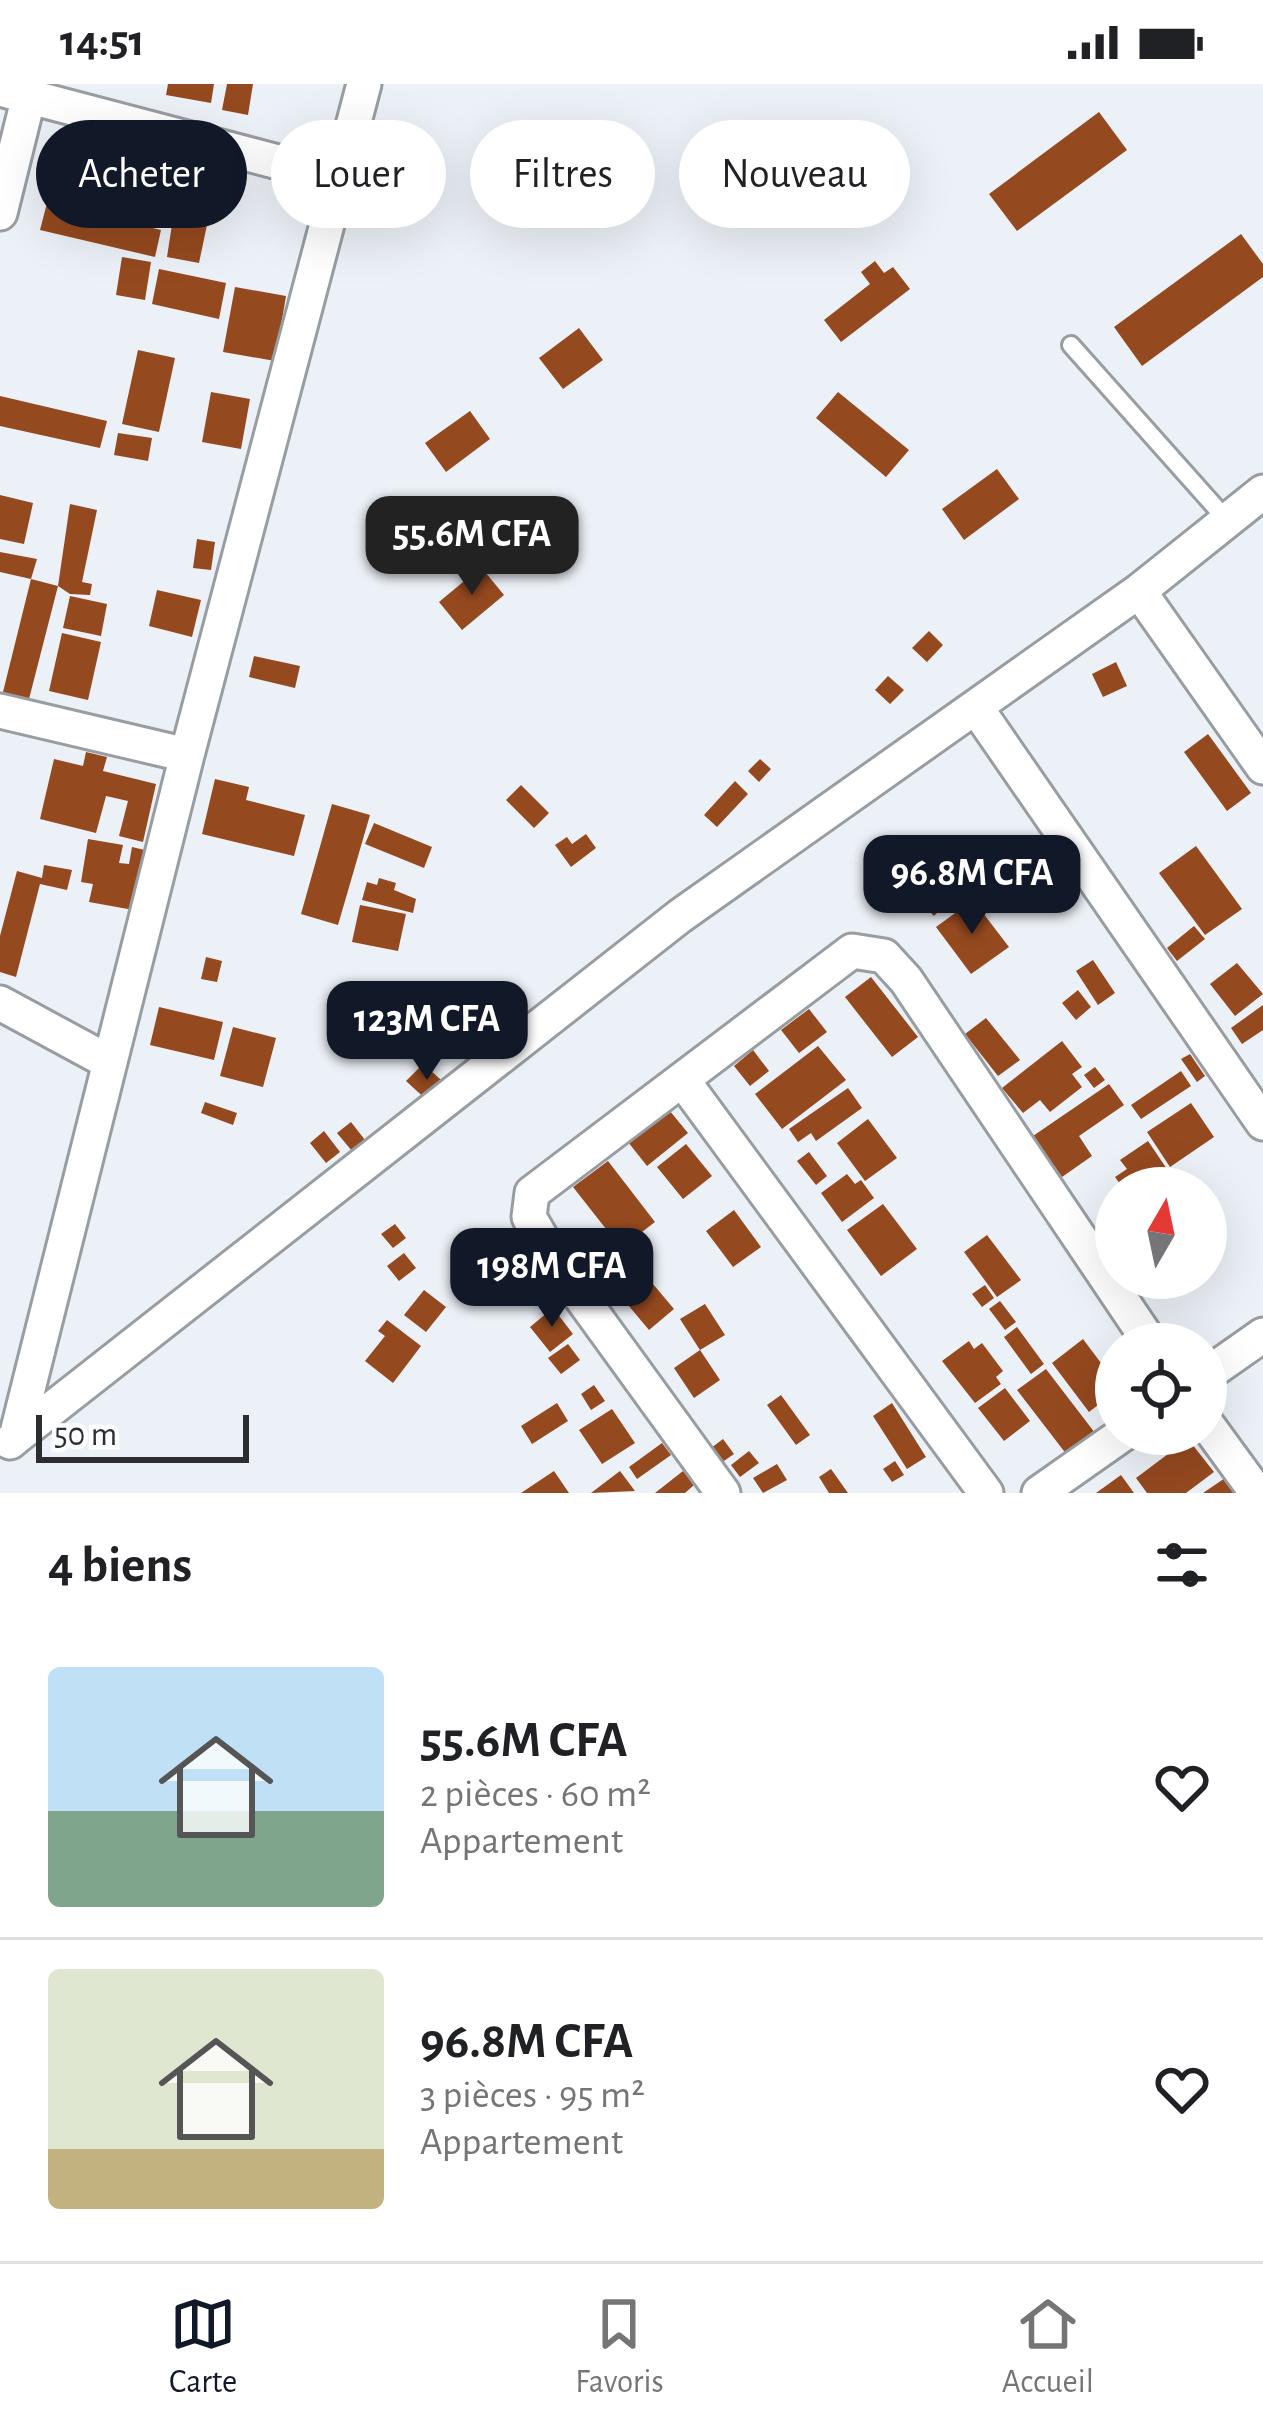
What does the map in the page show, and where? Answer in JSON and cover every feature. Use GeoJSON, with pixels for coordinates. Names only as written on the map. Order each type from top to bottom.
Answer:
{"type":"FeatureCollection","features":[{"type":"Feature","properties":{"kind":"street"},"geometry":{"type":"LineString","coordinates":[[354,120],[364,84]]}},
{"type":"Feature","properties":{"kind":"street"},"geometry":{"type":"LineString","coordinates":[[0,213],[14,93],[271,160]]}},
{"type":"Feature","properties":{"kind":"street"},"geometry":{"type":"LineString","coordinates":[[8,1444],[326,228]]}},
{"type":"Feature","properties":{"kind":"street"},"geometry":{"type":"LineString","coordinates":[[8,1444],[680,916],[977,709],[1139,591],[1263,492]]}},
{"type":"Feature","properties":{"kind":"street"},"geometry":{"type":"LineString","coordinates":[[1139,591],[1263,766]]}},
{"type":"Feature","properties":{"kind":"street"},"geometry":{"type":"LineString","coordinates":[[977,709],[1263,1124]]}},
{"type":"Feature","properties":{"kind":"street"},"geometry":{"type":"LineString","coordinates":[[0,710],[187,755]]}},
{"type":"Feature","properties":{"kind":"street"},"geometry":{"type":"LineString","coordinates":[[724,1493],[554,1260],[529,1217],[532,1193],[852,951],[884,956],[906,980],[1137,1323]]}},
{"type":"Feature","properties":{"kind":"street"},"geometry":{"type":"LineString","coordinates":[[0,1003],[110,1063]]}},
{"type":"Feature","properties":{"kind":"street"},"geometry":{"type":"LineString","coordinates":[[684,1082],[986,1493]]}},
{"type":"Feature","properties":{"kind":"street"},"geometry":{"type":"LineString","coordinates":[[1227,1361],[1263,1335]]}},
{"type":"Feature","properties":{"kind":"street"},"geometry":{"type":"LineString","coordinates":[[1227,1452],[1257,1493]]}},
{"type":"Feature","properties":{"kind":"street"},"geometry":{"type":"LineString","coordinates":[[1039,1493],[1095,1454]]}},
{"type":"Feature","properties":{"kind":"lane"},"geometry":{"type":"LineString","coordinates":[[1071,345],[1225,518]]}},
{"type":"Feature","properties":{"kind":"building"},"geometry":{"type":"Polygon","coordinates":[[[168,84],[214,84],[211,103],[166,95],[168,84]]]}},
{"type":"Feature","properties":{"kind":"building"},"geometry":{"type":"Polygon","coordinates":[[[227,84],[253,84],[248,115],[222,110],[227,84]]]}},
{"type":"Feature","properties":{"kind":"building"},"geometry":{"type":"Polygon","coordinates":[[[1099,112],[1127,150],[1017,231],[989,194],[1099,112]]]}},
{"type":"Feature","properties":{"kind":"building"},"geometry":{"type":"Polygon","coordinates":[[[153,228],[161,230],[155,257],[40,230],[153,228]]]}},
{"type":"Feature","properties":{"kind":"building"},"geometry":{"type":"Polygon","coordinates":[[[171,228],[206,228],[199,263],[167,257],[171,228]]]}},
{"type":"Feature","properties":{"kind":"building"},"geometry":{"type":"Polygon","coordinates":[[[1241,234],[1263,264],[1263,277],[1142,366],[1114,327],[1241,234]]]}},
{"type":"Feature","properties":{"kind":"building"},"geometry":{"type":"Polygon","coordinates":[[[122,257],[151,262],[145,300],[116,295],[122,257]]]}},
{"type":"Feature","properties":{"kind":"building"},"geometry":{"type":"Polygon","coordinates":[[[875,261],[884,273],[893,267],[910,289],[841,342],[824,320],[870,284],[861,272],[875,261]]]}},
{"type":"Feature","properties":{"kind":"building"},"geometry":{"type":"Polygon","coordinates":[[[159,269],[226,283],[219,319],[152,304],[159,269]]]}},
{"type":"Feature","properties":{"kind":"building"},"geometry":{"type":"Polygon","coordinates":[[[235,287],[286,296],[275,361],[223,352],[235,287]]]}},
{"type":"Feature","properties":{"kind":"building"},"geometry":{"type":"Polygon","coordinates":[[[579,328],[603,360],[563,389],[539,358],[579,328]]]}},
{"type":"Feature","properties":{"kind":"building"},"geometry":{"type":"Polygon","coordinates":[[[138,350],[175,358],[159,432],[122,424],[138,350]]]}},
{"type":"Feature","properties":{"kind":"building"},"geometry":{"type":"Polygon","coordinates":[[[211,392],[250,399],[241,449],[202,442],[211,392]]]}},
{"type":"Feature","properties":{"kind":"building"},"geometry":{"type":"Polygon","coordinates":[[[838,392],[909,450],[886,477],[816,418],[838,392]]]}},
{"type":"Feature","properties":{"kind":"building"},"geometry":{"type":"Polygon","coordinates":[[[0,396],[107,421],[100,448],[0,426],[0,396]]]}},
{"type":"Feature","properties":{"kind":"building"},"geometry":{"type":"Polygon","coordinates":[[[470,411],[490,439],[446,472],[425,443],[470,411]]]}},
{"type":"Feature","properties":{"kind":"building"},"geometry":{"type":"Polygon","coordinates":[[[118,433],[152,438],[148,461],[114,455],[118,433]]]}},
{"type":"Feature","properties":{"kind":"building"},"geometry":{"type":"Polygon","coordinates":[[[997,469],[1019,499],[964,540],[942,509],[997,469]]]}},
{"type":"Feature","properties":{"kind":"building"},"geometry":{"type":"Polygon","coordinates":[[[0,495],[33,503],[24,544],[0,539],[0,495]]]}},
{"type":"Feature","properties":{"kind":"building"},"geometry":{"type":"Polygon","coordinates":[[[70,504],[97,510],[82,582],[92,584],[90,595],[70,594],[58,586],[70,504]]]}},
{"type":"Feature","properties":{"kind":"building"},"geometry":{"type":"Polygon","coordinates":[[[551,513],[572,538],[529,573],[508,547],[551,513]]]}},
{"type":"Feature","properties":{"kind":"building"},"geometry":{"type":"Polygon","coordinates":[[[197,539],[215,542],[211,570],[193,568],[197,539]]]}},
{"type":"Feature","properties":{"kind":"building"},"geometry":{"type":"Polygon","coordinates":[[[0,552],[37,559],[31,579],[0,572],[0,552]]]}},
{"type":"Feature","properties":{"kind":"building"},"geometry":{"type":"Polygon","coordinates":[[[481,567],[504,595],[462,630],[439,602],[481,567]]]}},
{"type":"Feature","properties":{"kind":"building"},"geometry":{"type":"Polygon","coordinates":[[[31,579],[58,586],[28,703],[2,696],[31,579]]]}},
{"type":"Feature","properties":{"kind":"building"},"geometry":{"type":"Polygon","coordinates":[[[157,590],[201,600],[192,637],[149,626],[157,590]]]}},
{"type":"Feature","properties":{"kind":"building"},"geometry":{"type":"Polygon","coordinates":[[[70,596],[107,604],[101,636],[63,628],[70,596]]]}},
{"type":"Feature","properties":{"kind":"building"},"geometry":{"type":"Polygon","coordinates":[[[929,631],[943,645],[927,662],[912,648],[929,631]]]}},
{"type":"Feature","properties":{"kind":"building"},"geometry":{"type":"Polygon","coordinates":[[[62,633],[101,642],[88,700],[49,691],[62,633]]]}},
{"type":"Feature","properties":{"kind":"building"},"geometry":{"type":"Polygon","coordinates":[[[254,656],[300,666],[295,688],[249,677],[254,656]]]}},
{"type":"Feature","properties":{"kind":"building"},"geometry":{"type":"Polygon","coordinates":[[[1116,662],[1127,686],[1103,697],[1092,674],[1116,662]]]}},
{"type":"Feature","properties":{"kind":"building"},"geometry":{"type":"Polygon","coordinates":[[[888,676],[904,690],[890,704],[875,690],[888,676]]]}},
{"type":"Feature","properties":{"kind":"building"},"geometry":{"type":"Polygon","coordinates":[[[1208,734],[1251,793],[1227,811],[1184,752],[1208,734]]]}},
{"type":"Feature","properties":{"kind":"building"},"geometry":{"type":"Polygon","coordinates":[[[86,752],[107,757],[103,771],[156,784],[143,842],[119,836],[128,801],[106,796],[96,833],[40,819],[54,759],[83,766],[86,752]]]}},
{"type":"Feature","properties":{"kind":"building"},"geometry":{"type":"Polygon","coordinates":[[[760,759],[771,769],[759,782],[748,771],[760,759]]]}},
{"type":"Feature","properties":{"kind":"building"},"geometry":{"type":"Polygon","coordinates":[[[215,779],[249,787],[246,800],[305,815],[294,856],[202,834],[215,779]]]}},
{"type":"Feature","properties":{"kind":"building"},"geometry":{"type":"Polygon","coordinates":[[[735,781],[748,794],[717,827],[704,815],[735,781]]]}},
{"type":"Feature","properties":{"kind":"building"},"geometry":{"type":"Polygon","coordinates":[[[521,785],[549,813],[534,828],[506,800],[521,785]]]}},
{"type":"Feature","properties":{"kind":"building"},"geometry":{"type":"Polygon","coordinates":[[[332,804],[370,815],[338,925],[301,914],[332,804]]]}},
{"type":"Feature","properties":{"kind":"building"},"geometry":{"type":"Polygon","coordinates":[[[374,823],[432,847],[424,868],[365,844],[374,823]]]}},
{"type":"Feature","properties":{"kind":"building"},"geometry":{"type":"Polygon","coordinates":[[[586,834],[596,848],[571,867],[555,845],[567,837],[572,844],[586,834]]]}},
{"type":"Feature","properties":{"kind":"building"},"geometry":{"type":"Polygon","coordinates":[[[88,839],[123,845],[119,863],[129,864],[132,847],[149,851],[139,911],[89,902],[93,884],[81,882],[88,839]]]}},
{"type":"Feature","properties":{"kind":"building"},"geometry":{"type":"Polygon","coordinates":[[[1196,846],[1242,909],[1205,935],[1159,873],[1196,846]]]}},
{"type":"Feature","properties":{"kind":"building"},"geometry":{"type":"Polygon","coordinates":[[[44,865],[72,870],[67,890],[40,884],[16,977],[0,972],[0,936],[17,871],[42,878],[44,865]]]}},
{"type":"Feature","properties":{"kind":"building"},"geometry":{"type":"Polygon","coordinates":[[[379,878],[396,883],[394,890],[416,899],[413,913],[362,900],[367,882],[377,885],[379,878]]]}},
{"type":"Feature","properties":{"kind":"building"},"geometry":{"type":"Polygon","coordinates":[[[942,881],[956,894],[934,916],[921,903],[942,881]]]}},
{"type":"Feature","properties":{"kind":"building"},"geometry":{"type":"Polygon","coordinates":[[[973,900],[1009,947],[971,974],[936,927],[973,900]]]}},
{"type":"Feature","properties":{"kind":"building"},"geometry":{"type":"Polygon","coordinates":[[[360,905],[406,914],[398,951],[352,942],[360,905]]]}},
{"type":"Feature","properties":{"kind":"building"},"geometry":{"type":"Polygon","coordinates":[[[1194,926],[1205,939],[1177,961],[1167,948],[1194,926]]]}},
{"type":"Feature","properties":{"kind":"building"},"geometry":{"type":"Polygon","coordinates":[[[206,957],[222,961],[217,982],[201,979],[206,957]]]}},
{"type":"Feature","properties":{"kind":"building"},"geometry":{"type":"Polygon","coordinates":[[[1093,960],[1115,993],[1098,1005],[1076,971],[1093,960]]]}},
{"type":"Feature","properties":{"kind":"building"},"geometry":{"type":"Polygon","coordinates":[[[1237,963],[1263,994],[1235,1016],[1210,984],[1237,963]]]}},
{"type":"Feature","properties":{"kind":"building"},"geometry":{"type":"Polygon","coordinates":[[[871,977],[918,1037],[892,1057],[845,997],[871,977]]]}},
{"type":"Feature","properties":{"kind":"building"},"geometry":{"type":"Polygon","coordinates":[[[1078,990],[1091,1007],[1076,1020],[1062,1003],[1078,990]]]}},
{"type":"Feature","properties":{"kind":"building"},"geometry":{"type":"Polygon","coordinates":[[[1263,1005],[1263,1030],[1242,1044],[1231,1028],[1263,1005]]]}},
{"type":"Feature","properties":{"kind":"building"},"geometry":{"type":"Polygon","coordinates":[[[159,1007],[223,1022],[214,1060],[150,1045],[159,1007]]]}},
{"type":"Feature","properties":{"kind":"building"},"geometry":{"type":"Polygon","coordinates":[[[809,1009],[827,1032],[799,1053],[781,1030],[809,1009]]]}},
{"type":"Feature","properties":{"kind":"building"},"geometry":{"type":"Polygon","coordinates":[[[986,1018],[1020,1060],[998,1076],[965,1034],[986,1018]]]}},
{"type":"Feature","properties":{"kind":"building"},"geometry":{"type":"Polygon","coordinates":[[[233,1027],[276,1038],[263,1087],[220,1076],[233,1027]]]}},
{"type":"Feature","properties":{"kind":"building"},"geometry":{"type":"Polygon","coordinates":[[[1062,1041],[1082,1067],[1072,1074],[1082,1087],[1050,1112],[1040,1100],[1023,1113],[1002,1088],[1062,1041]]]}},
{"type":"Feature","properties":{"kind":"building"},"geometry":{"type":"Polygon","coordinates":[[[818,1046],[846,1080],[782,1129],[755,1094],[818,1046]]]}},
{"type":"Feature","properties":{"kind":"building"},"geometry":{"type":"Polygon","coordinates":[[[753,1050],[769,1071],[750,1086],[734,1066],[753,1050]]]}},
{"type":"Feature","properties":{"kind":"building"},"geometry":{"type":"Polygon","coordinates":[[[1190,1054],[1205,1076],[1197,1082],[1181,1059],[1190,1054]]]}},
{"type":"Feature","properties":{"kind":"building"},"geometry":{"type":"Polygon","coordinates":[[[423,1064],[447,1085],[430,1103],[406,1081],[423,1064]]]}},
{"type":"Feature","properties":{"kind":"building"},"geometry":{"type":"Polygon","coordinates":[[[1095,1067],[1105,1080],[1094,1088],[1084,1075],[1095,1067]]]}},
{"type":"Feature","properties":{"kind":"building"},"geometry":{"type":"Polygon","coordinates":[[[1181,1071],[1191,1086],[1141,1119],[1131,1105],[1181,1071]]]}},
{"type":"Feature","properties":{"kind":"building"},"geometry":{"type":"Polygon","coordinates":[[[1109,1084],[1124,1105],[1079,1136],[1092,1156],[1062,1177],[1033,1136],[1109,1084]]]}},
{"type":"Feature","properties":{"kind":"building"},"geometry":{"type":"Polygon","coordinates":[[[848,1088],[862,1108],[816,1141],[811,1133],[798,1142],[789,1129],[848,1088]]]}},
{"type":"Feature","properties":{"kind":"building"},"geometry":{"type":"Polygon","coordinates":[[[205,1102],[237,1113],[233,1125],[201,1113],[205,1102]]]}},
{"type":"Feature","properties":{"kind":"building"},"geometry":{"type":"Polygon","coordinates":[[[1191,1103],[1214,1137],[1170,1167],[1147,1132],[1191,1103]]]}},
{"type":"Feature","properties":{"kind":"building"},"geometry":{"type":"Polygon","coordinates":[[[669,1110],[688,1133],[647,1166],[628,1142],[669,1110]]]}},
{"type":"Feature","properties":{"kind":"building"},"geometry":{"type":"Polygon","coordinates":[[[868,1119],[897,1158],[865,1181],[837,1143],[868,1119]]]}},
{"type":"Feature","properties":{"kind":"building"},"geometry":{"type":"Polygon","coordinates":[[[351,1122],[365,1140],[352,1151],[337,1133],[351,1122]]]}},
{"type":"Feature","properties":{"kind":"building"},"geometry":{"type":"Polygon","coordinates":[[[324,1131],[340,1152],[326,1163],[310,1143],[324,1131]]]}},
{"type":"Feature","properties":{"kind":"building"},"geometry":{"type":"Polygon","coordinates":[[[1148,1141],[1166,1167],[1125,1167],[1120,1160],[1148,1141]]]}},
{"type":"Feature","properties":{"kind":"building"},"geometry":{"type":"Polygon","coordinates":[[[686,1144],[712,1176],[683,1199],[657,1167],[686,1144]]]}},
{"type":"Feature","properties":{"kind":"building"},"geometry":{"type":"Polygon","coordinates":[[[809,1152],[827,1176],[816,1185],[797,1161],[809,1152]]]}},
{"type":"Feature","properties":{"kind":"building"},"geometry":{"type":"Polygon","coordinates":[[[608,1161],[655,1222],[621,1248],[573,1187],[608,1161]]]}},
{"type":"Feature","properties":{"kind":"building"},"geometry":{"type":"Polygon","coordinates":[[[847,1174],[855,1184],[861,1180],[874,1198],[842,1222],[821,1193],[847,1174]]]}},
{"type":"Feature","properties":{"kind":"building"},"geometry":{"type":"Polygon","coordinates":[[[883,1204],[917,1249],[881,1276],[847,1230],[883,1204]]]}},
{"type":"Feature","properties":{"kind":"building"},"geometry":{"type":"Polygon","coordinates":[[[734,1210],[761,1247],[733,1267],[706,1231],[734,1210]]]}},
{"type":"Feature","properties":{"kind":"building"},"geometry":{"type":"Polygon","coordinates":[[[395,1224],[406,1238],[393,1248],[381,1234],[395,1224]]]}},
{"type":"Feature","properties":{"kind":"building"},"geometry":{"type":"Polygon","coordinates":[[[987,1235],[1021,1280],[997,1297],[964,1252],[987,1235]]]}},
{"type":"Feature","properties":{"kind":"building"},"geometry":{"type":"Polygon","coordinates":[[[404,1253],[416,1268],[399,1281],[387,1266],[404,1253]]]}},
{"type":"Feature","properties":{"kind":"building"},"geometry":{"type":"Polygon","coordinates":[[[648,1278],[674,1309],[649,1330],[623,1299],[648,1278]]]}},
{"type":"Feature","properties":{"kind":"building"},"geometry":{"type":"Polygon","coordinates":[[[985,1285],[994,1298],[982,1307],[972,1294],[985,1285]]]}},
{"type":"Feature","properties":{"kind":"building"},"geometry":{"type":"Polygon","coordinates":[[[424,1290],[446,1307],[426,1332],[404,1315],[424,1290]]]}},
{"type":"Feature","properties":{"kind":"building"},"geometry":{"type":"Polygon","coordinates":[[[1000,1301],[1016,1322],[1005,1330],[989,1309],[1000,1301]]]}},
{"type":"Feature","properties":{"kind":"building"},"geometry":{"type":"Polygon","coordinates":[[[705,1304],[725,1335],[700,1350],[680,1319],[705,1304]]]}},
{"type":"Feature","properties":{"kind":"building"},"geometry":{"type":"Polygon","coordinates":[[[553,1308],[573,1334],[550,1352],[530,1327],[553,1308]]]}},
{"type":"Feature","properties":{"kind":"building"},"geometry":{"type":"Polygon","coordinates":[[[387,1320],[421,1346],[393,1383],[365,1361],[385,1336],[378,1331],[387,1320]]]}},
{"type":"Feature","properties":{"kind":"building"},"geometry":{"type":"Polygon","coordinates":[[[1017,1327],[1044,1364],[1031,1374],[1004,1337],[1017,1327]]]}},
{"type":"Feature","properties":{"kind":"building"},"geometry":{"type":"Polygon","coordinates":[[[1083,1339],[1095,1355],[1095,1407],[1089,1412],[1052,1363],[1083,1339]]]}},
{"type":"Feature","properties":{"kind":"building"},"geometry":{"type":"Polygon","coordinates":[[[969,1341],[974,1349],[982,1343],[1003,1371],[996,1377],[1001,1384],[975,1403],[942,1361],[969,1341]]]}},
{"type":"Feature","properties":{"kind":"building"},"geometry":{"type":"Polygon","coordinates":[[[568,1344],[580,1360],[561,1374],[548,1358],[568,1344]]]}},
{"type":"Feature","properties":{"kind":"building"},"geometry":{"type":"Polygon","coordinates":[[[700,1350],[720,1380],[694,1398],[674,1368],[700,1350]]]}},
{"type":"Feature","properties":{"kind":"building"},"geometry":{"type":"Polygon","coordinates":[[[1046,1369],[1095,1433],[1067,1455],[1017,1390],[1046,1369]]]}},
{"type":"Feature","properties":{"kind":"building"},"geometry":{"type":"Polygon","coordinates":[[[594,1385],[605,1401],[591,1410],[581,1394],[594,1385]]]}},
{"type":"Feature","properties":{"kind":"building"},"geometry":{"type":"Polygon","coordinates":[[[1005,1388],[1030,1421],[1004,1441],[978,1408],[1005,1388]]]}},
{"type":"Feature","properties":{"kind":"building"},"geometry":{"type":"Polygon","coordinates":[[[781,1395],[810,1435],[796,1445],[767,1405],[781,1395]]]}},
{"type":"Feature","properties":{"kind":"building"},"geometry":{"type":"Polygon","coordinates":[[[557,1403],[568,1421],[532,1444],[521,1426],[557,1403]]]}},
{"type":"Feature","properties":{"kind":"building"},"geometry":{"type":"Polygon","coordinates":[[[892,1403],[926,1457],[907,1469],[873,1416],[892,1403]]]}},
{"type":"Feature","properties":{"kind":"building"},"geometry":{"type":"Polygon","coordinates":[[[612,1409],[635,1443],[602,1464],[579,1430],[612,1409]]]}},
{"type":"Feature","properties":{"kind":"building"},"geometry":{"type":"Polygon","coordinates":[[[723,1439],[734,1454],[721,1463],[711,1448],[723,1439]]]}},
{"type":"Feature","properties":{"kind":"building"},"geometry":{"type":"Polygon","coordinates":[[[662,1443],[671,1455],[637,1479],[629,1467],[662,1443]]]}},
{"type":"Feature","properties":{"kind":"building"},"geometry":{"type":"Polygon","coordinates":[[[749,1451],[759,1463],[740,1477],[731,1465],[749,1451]]]}},
{"type":"Feature","properties":{"kind":"building"},"geometry":{"type":"Polygon","coordinates":[[[1167,1455],[1201,1455],[1214,1472],[1186,1493],[1147,1493],[1136,1478],[1167,1455]]]}},
{"type":"Feature","properties":{"kind":"building"},"geometry":{"type":"Polygon","coordinates":[[[895,1461],[904,1475],[892,1482],[883,1469],[895,1461]]]}},
{"type":"Feature","properties":{"kind":"building"},"geometry":{"type":"Polygon","coordinates":[[[777,1464],[787,1480],[763,1493],[753,1478],[777,1464]]]}},
{"type":"Feature","properties":{"kind":"building"},"geometry":{"type":"Polygon","coordinates":[[[831,1469],[848,1493],[829,1493],[819,1477],[831,1469]]]}},
{"type":"Feature","properties":{"kind":"building"},"geometry":{"type":"Polygon","coordinates":[[[554,1471],[569,1493],[521,1493],[554,1471]]]}},
{"type":"Feature","properties":{"kind":"building"},"geometry":{"type":"Polygon","coordinates":[[[620,1471],[635,1491],[591,1493],[620,1471]]]}},
{"type":"Feature","properties":{"kind":"building"},"geometry":{"type":"Polygon","coordinates":[[[683,1471],[694,1485],[685,1493],[655,1493],[683,1471]]]}},
{"type":"Feature","properties":{"kind":"building"},"geometry":{"type":"Polygon","coordinates":[[[1121,1475],[1134,1493],[1096,1493],[1121,1475]]]}},
{"type":"Feature","properties":{"kind":"building"},"geometry":{"type":"Polygon","coordinates":[[[1228,1476],[1240,1493],[1203,1493],[1228,1476]]]}}]}
